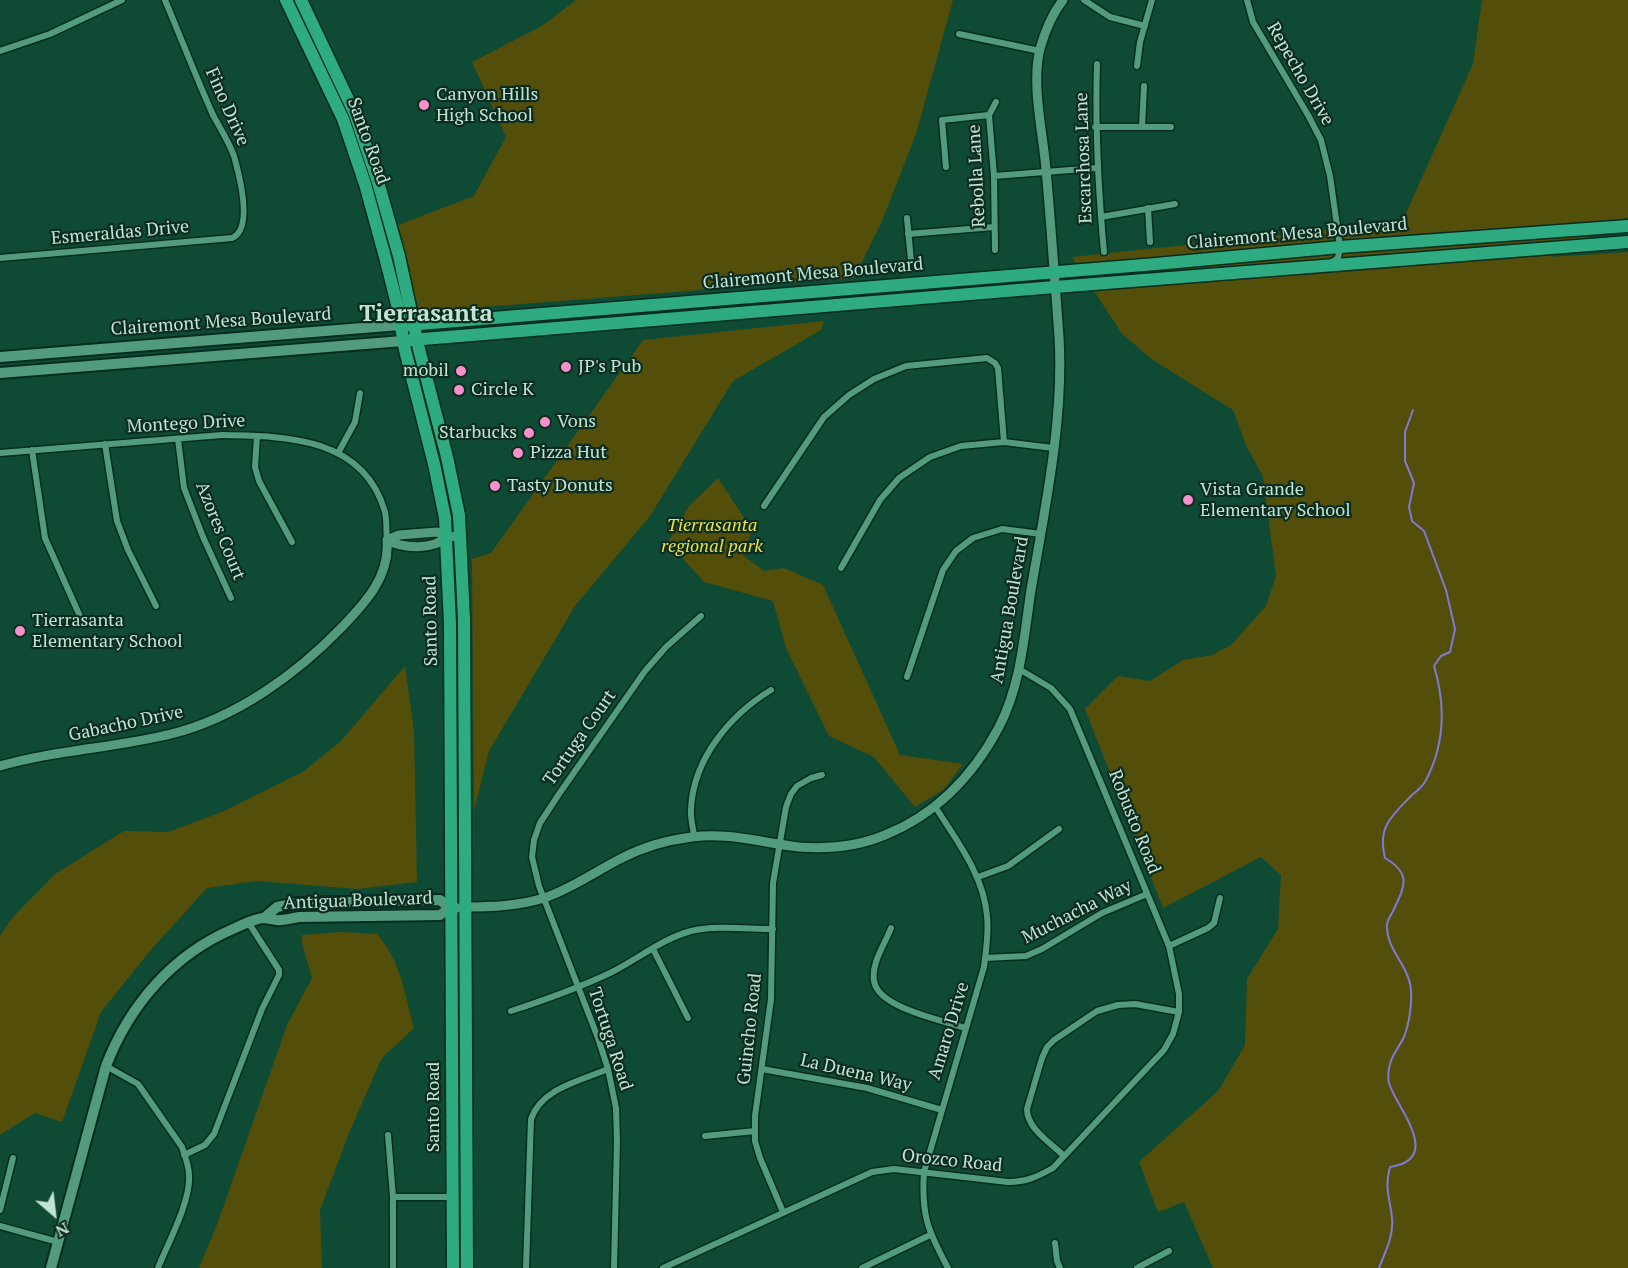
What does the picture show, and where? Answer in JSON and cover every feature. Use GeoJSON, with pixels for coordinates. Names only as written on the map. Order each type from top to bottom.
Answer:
{"type":"FeatureCollection","features":[{"type":"Feature","properties":{"kind":"main road","name":"Santo Road"},"geometry":{"type":"LineString","coordinates":[[286,0],[343,119],[365,184],[397,304],[403,341],[434,464],[447,537],[450,624],[453,1268]]}},
{"type":"Feature","properties":{"kind":"main road","name":"Santo Road"},"geometry":{"type":"LineString","coordinates":[[301,0],[355,114],[378,182],[399,256],[459,515],[464,619],[467,1268]]}},
{"type":"Feature","properties":{"kind":"main road","name":"Clairemont Mesa Boulevard"},"geometry":{"type":"LineString","coordinates":[[0,357],[1156,264],[1340,247],[1628,226]]}},
{"type":"Feature","properties":{"kind":"main road","name":"Clairemont Mesa Boulevard"},"geometry":{"type":"LineString","coordinates":[[0,373],[1628,242]]}},
{"type":"Feature","properties":{"kind":"main road","name":"Antigua Boulevard"},"geometry":{"type":"LineString","coordinates":[[51,1268],[106,1066],[114,1045],[149,991],[170,969],[202,945],[248,922],[264,918],[277,907],[297,903],[440,900],[450,908],[464,908]]}},
{"type":"Feature","properties":{"kind":"street"},"geometry":{"type":"LineString","coordinates":[[0,51],[50,34],[122,0]]}},
{"type":"Feature","properties":{"kind":"street","name":"Fino Drive"},"geometry":{"type":"LineString","coordinates":[[165,0],[233,155],[241,189],[244,220],[240,231]]}},
{"type":"Feature","properties":{"kind":"street","name":"Antigua Boulevard"},"geometry":{"type":"LineString","coordinates":[[464,908],[506,907],[543,898],[559,892],[625,856],[652,846],[694,836],[742,836],[819,848],[841,846],[882,837],[936,808],[978,763],[1000,726],[1019,669],[1053,448],[1060,381],[1047,172],[1038,85],[1040,51],[1052,17],[1063,0]]}},
{"type":"Feature","properties":{"kind":"street"},"geometry":{"type":"LineString","coordinates":[[1084,0],[1110,17],[1145,26]]}},
{"type":"Feature","properties":{"kind":"street"},"geometry":{"type":"LineString","coordinates":[[1137,66],[1140,42],[1152,0]]}},
{"type":"Feature","properties":{"kind":"street","name":"Repecho Drive"},"geometry":{"type":"LineString","coordinates":[[1247,0],[1253,22],[1321,140],[1330,176],[1340,247]]}},
{"type":"Feature","properties":{"kind":"street"},"geometry":{"type":"LineString","coordinates":[[959,34],[1040,51]]}},
{"type":"Feature","properties":{"kind":"street","name":"Escarchosa Lane"},"geometry":{"type":"LineString","coordinates":[[1097,64],[1096,168],[1104,252]]}},
{"type":"Feature","properties":{"kind":"street"},"geometry":{"type":"LineString","coordinates":[[1142,127],[1144,86]]}},
{"type":"Feature","properties":{"kind":"street","name":"Rebolla Lane"},"geometry":{"type":"LineString","coordinates":[[994,250],[994,176],[989,116],[996,102]]}},
{"type":"Feature","properties":{"kind":"street"},"geometry":{"type":"LineString","coordinates":[[946,167],[942,120],[989,116]]}},
{"type":"Feature","properties":{"kind":"street"},"geometry":{"type":"LineString","coordinates":[[1095,127],[1171,127]]}},
{"type":"Feature","properties":{"kind":"street"},"geometry":{"type":"LineString","coordinates":[[994,176],[1096,168]]}},
{"type":"Feature","properties":{"kind":"street"},"geometry":{"type":"LineString","coordinates":[[1101,217],[1175,204]]}},
{"type":"Feature","properties":{"kind":"street"},"geometry":{"type":"LineString","coordinates":[[1148,208],[1150,242]]}},
{"type":"Feature","properties":{"kind":"street"},"geometry":{"type":"LineString","coordinates":[[907,218],[911,261]]}},
{"type":"Feature","properties":{"kind":"street"},"geometry":{"type":"LineString","coordinates":[[908,234],[994,227]]}},
{"type":"Feature","properties":{"kind":"street","name":"Esmeraldas Drive"},"geometry":{"type":"LineString","coordinates":[[0,258],[232,238],[240,231]]}},
{"type":"Feature","properties":{"kind":"street"},"geometry":{"type":"LineString","coordinates":[[1329,265],[1338,258],[1340,247]]}},
{"type":"Feature","properties":{"kind":"street"},"geometry":{"type":"LineString","coordinates":[[764,506],[824,417],[849,395],[874,379],[906,366],[987,358],[995,363],[998,368],[1004,442]]}},
{"type":"Feature","properties":{"kind":"street"},"geometry":{"type":"LineString","coordinates":[[338,453],[355,422],[360,393]]}},
{"type":"Feature","properties":{"kind":"street","name":"Montego Drive"},"geometry":{"type":"LineString","coordinates":[[0,453],[222,435],[257,435],[314,443],[347,458],[359,468],[375,489],[385,513],[387,540]]}},
{"type":"Feature","properties":{"kind":"street"},"geometry":{"type":"LineString","coordinates":[[257,435],[255,467],[259,481],[292,542]]}},
{"type":"Feature","properties":{"kind":"street","name":"Azores Court"},"geometry":{"type":"LineString","coordinates":[[178,439],[184,488],[231,598]]}},
{"type":"Feature","properties":{"kind":"street"},"geometry":{"type":"LineString","coordinates":[[841,568],[880,501],[899,478],[930,457],[961,446],[1004,442],[1053,448]]}},
{"type":"Feature","properties":{"kind":"street"},"geometry":{"type":"LineString","coordinates":[[105,444],[117,521],[128,550],[156,606]]}},
{"type":"Feature","properties":{"kind":"street"},"geometry":{"type":"LineString","coordinates":[[32,450],[45,538],[83,622]]}},
{"type":"Feature","properties":{"kind":"street"},"geometry":{"type":"LineString","coordinates":[[907,677],[943,570],[956,551],[973,538],[1002,529],[1041,534]]}},
{"type":"Feature","properties":{"kind":"street"},"geometry":{"type":"LineString","coordinates":[[387,540],[399,535],[437,532],[447,537],[461,536]]}},
{"type":"Feature","properties":{"kind":"street","name":"Gabacho Drive"},"geometry":{"type":"LineString","coordinates":[[0,766],[171,734],[208,721],[263,693],[312,656],[363,604],[382,576],[388,549],[387,540]]}},
{"type":"Feature","properties":{"kind":"street","name":"Tortuga Court"},"geometry":{"type":"LineString","coordinates":[[543,898],[532,857],[534,840],[540,823],[645,671],[666,647],[701,616]]}},
{"type":"Feature","properties":{"kind":"street","name":"Robusto Road"},"geometry":{"type":"LineString","coordinates":[[1019,669],[1051,688],[1070,709],[1169,946],[1178,983],[1179,1012]]}},
{"type":"Feature","properties":{"kind":"street"},"geometry":{"type":"LineString","coordinates":[[694,836],[690,811],[693,788],[704,759],[735,717],[750,703],[771,690]]}},
{"type":"Feature","properties":{"kind":"street","name":"Guincho Road"},"geometry":{"type":"LineString","coordinates":[[783,1212],[755,1141],[771,999],[773,883],[782,844],[786,807],[791,794],[797,786],[811,777],[822,775]]}},
{"type":"Feature","properties":{"kind":"street","name":"Amaro Drive"},"geometry":{"type":"LineString","coordinates":[[936,808],[978,877],[987,914],[984,967],[924,1172],[922,1193],[927,1225],[948,1268]]}},
{"type":"Feature","properties":{"kind":"street"},"geometry":{"type":"LineString","coordinates":[[978,877],[1008,866],[1059,829]]}},
{"type":"Feature","properties":{"kind":"street","name":"Muchacha Way"},"geometry":{"type":"LineString","coordinates":[[985,958],[1026,956],[1102,913],[1147,894]]}},
{"type":"Feature","properties":{"kind":"street","name":"Tortuga Road"},"geometry":{"type":"LineString","coordinates":[[543,898],[598,1038],[608,1069],[616,1107],[614,1268]]}},
{"type":"Feature","properties":{"kind":"street"},"geometry":{"type":"LineString","coordinates":[[1169,946],[1214,923],[1220,898]]}},
{"type":"Feature","properties":{"kind":"street"},"geometry":{"type":"LineString","coordinates":[[184,1155],[205,1145],[214,1134],[262,1009],[279,975],[279,970],[248,922]]}},
{"type":"Feature","properties":{"kind":"street"},"geometry":{"type":"LineString","coordinates":[[891,928],[875,964],[874,981],[879,993],[892,1004],[965,1028]]}},
{"type":"Feature","properties":{"kind":"street"},"geometry":{"type":"LineString","coordinates":[[511,1011],[578,987],[611,972],[668,940],[701,929],[773,929]]}},
{"type":"Feature","properties":{"kind":"street"},"geometry":{"type":"LineString","coordinates":[[653,949],[688,1018]]}},
{"type":"Feature","properties":{"kind":"street"},"geometry":{"type":"LineString","coordinates":[[1064,1156],[1031,1124],[1027,1117],[1027,1109],[1047,1047],[1097,1011],[1118,1005],[1136,1004],[1179,1012]]}},
{"type":"Feature","properties":{"kind":"street","name":"Orozco Road"},"geometry":{"type":"LineString","coordinates":[[663,1268],[872,1172],[894,1169],[1021,1182],[1034,1179],[1053,1168],[1164,1050],[1173,1034],[1179,1012]]}},
{"type":"Feature","properties":{"kind":"street"},"geometry":{"type":"LineString","coordinates":[[106,1066],[138,1083],[182,1147],[189,1174],[188,1194],[158,1268]]}},
{"type":"Feature","properties":{"kind":"street"},"geometry":{"type":"LineString","coordinates":[[526,1268],[531,1119],[544,1098],[550,1093],[608,1069]]}},
{"type":"Feature","properties":{"kind":"street","name":"La Duena Way"},"geometry":{"type":"LineString","coordinates":[[762,1069],[867,1088],[942,1110]]}},
{"type":"Feature","properties":{"kind":"street"},"geometry":{"type":"LineString","coordinates":[[705,1136],[755,1131]]}},
{"type":"Feature","properties":{"kind":"street"},"geometry":{"type":"LineString","coordinates":[[388,1135],[393,1197],[393,1268]]}},
{"type":"Feature","properties":{"kind":"street"},"geometry":{"type":"LineString","coordinates":[[0,1210],[13,1158]]}},
{"type":"Feature","properties":{"kind":"street"},"geometry":{"type":"LineString","coordinates":[[393,1197],[453,1197]]}},
{"type":"Feature","properties":{"kind":"street"},"geometry":{"type":"LineString","coordinates":[[0,1226],[59,1242]]}},
{"type":"Feature","properties":{"kind":"street"},"geometry":{"type":"LineString","coordinates":[[862,1268],[930,1235]]}},
{"type":"Feature","properties":{"kind":"street"},"geometry":{"type":"LineString","coordinates":[[1055,1243],[1060,1268]]}},
{"type":"Feature","properties":{"kind":"street"},"geometry":{"type":"LineString","coordinates":[[1137,1268],[1169,1251]]}},
{"type":"Feature","properties":{"kind":"green space"},"geometry":{"type":"Polygon","coordinates":[[[576,0],[953,0],[916,134],[882,221],[854,278],[419,312],[398,225],[474,196],[506,137],[472,62],[542,26],[576,0]]]}},
{"type":"Feature","properties":{"kind":"green space"},"geometry":{"type":"Polygon","coordinates":[[[1482,0],[1628,0],[1628,218],[1618,220],[1551,257],[1628,252],[1628,1268],[1213,1268],[1184,1202],[1158,1212],[1139,1162],[1219,1090],[1245,1045],[1247,979],[1278,929],[1281,875],[1261,857],[1163,908],[1085,709],[1118,676],[1150,681],[1183,660],[1212,655],[1231,645],[1266,606],[1276,576],[1263,477],[1246,445],[1233,410],[1153,360],[1122,334],[1072,257],[1402,222],[1473,64],[1482,0]]]}},
{"type":"Feature","properties":{"kind":"green space","name":"Tierrasanta regional park"},"geometry":{"type":"Polygon","coordinates":[[[824,321],[821,330],[733,381],[650,516],[575,606],[489,751],[474,811],[472,559],[491,553],[643,340],[824,321]]]}},
{"type":"Feature","properties":{"kind":"green space","name":"Tierrasanta regional park"},"geometry":{"type":"Polygon","coordinates":[[[718,478],[752,530],[743,555],[764,571],[784,568],[823,585],[900,755],[963,764],[943,790],[915,807],[874,757],[829,736],[786,648],[773,601],[704,582],[668,542],[689,506],[718,478]]]}},
{"type":"Feature","properties":{"kind":"green space"},"geometry":{"type":"Polygon","coordinates":[[[405,666],[414,731],[417,882],[357,889],[257,881],[207,888],[149,952],[101,1012],[62,1122],[35,1113],[0,1135],[0,936],[12,918],[55,874],[124,831],[168,832],[222,812],[303,772],[341,741],[405,666]]]}},
{"type":"Feature","properties":{"kind":"green space"},"geometry":{"type":"Polygon","coordinates":[[[342,932],[377,934],[385,944],[397,967],[414,1028],[382,1058],[349,1133],[320,1210],[322,1268],[199,1268],[218,1222],[287,1025],[312,978],[302,943],[302,935],[342,932]]]}},
{"type":"Feature","properties":{"kind":"waterway"},"geometry":{"type":"LineString","coordinates":[[1379,1268],[1392,1231],[1387,1187],[1390,1167],[1406,1162],[1414,1154],[1415,1143],[1412,1131],[1388,1080],[1391,1060],[1404,1037],[1411,1008],[1411,996],[1407,974],[1393,950],[1387,933],[1387,922],[1403,887],[1403,875],[1394,864],[1385,858],[1383,838],[1388,822],[1425,782],[1437,754],[1442,711],[1434,666],[1441,656],[1450,652],[1455,629],[1446,590],[1424,531],[1412,521],[1409,507],[1414,483],[1405,461],[1405,432],[1413,410]]}},
{"type":"Feature","properties":{"kind":"place","name":"Canyon Hills High School"},"geometry":{"type":"Point","coordinates":[424,105]}},
{"type":"Feature","properties":{"kind":"place","name":"JP's Pub"},"geometry":{"type":"Point","coordinates":[566,367]}},
{"type":"Feature","properties":{"kind":"place","name":"mobil"},"geometry":{"type":"Point","coordinates":[461,371]}},
{"type":"Feature","properties":{"kind":"place","name":"Circle K"},"geometry":{"type":"Point","coordinates":[459,390]}},
{"type":"Feature","properties":{"kind":"place","name":"Vons"},"geometry":{"type":"Point","coordinates":[545,422]}},
{"type":"Feature","properties":{"kind":"place","name":"Starbucks"},"geometry":{"type":"Point","coordinates":[529,433]}},
{"type":"Feature","properties":{"kind":"place","name":"Pizza Hut"},"geometry":{"type":"Point","coordinates":[518,453]}},
{"type":"Feature","properties":{"kind":"place","name":"Tasty Donuts"},"geometry":{"type":"Point","coordinates":[495,486]}},
{"type":"Feature","properties":{"kind":"place","name":"Vista Grande Elementary School"},"geometry":{"type":"Point","coordinates":[1188,500]}},
{"type":"Feature","properties":{"kind":"place","name":"Tierrasanta Elementary School"},"geometry":{"type":"Point","coordinates":[20,631]}},
{"type":"Feature","properties":{"kind":"district","name":"Tierrasanta"},"geometry":{"type":"Point","coordinates":[426,314]}}]}
